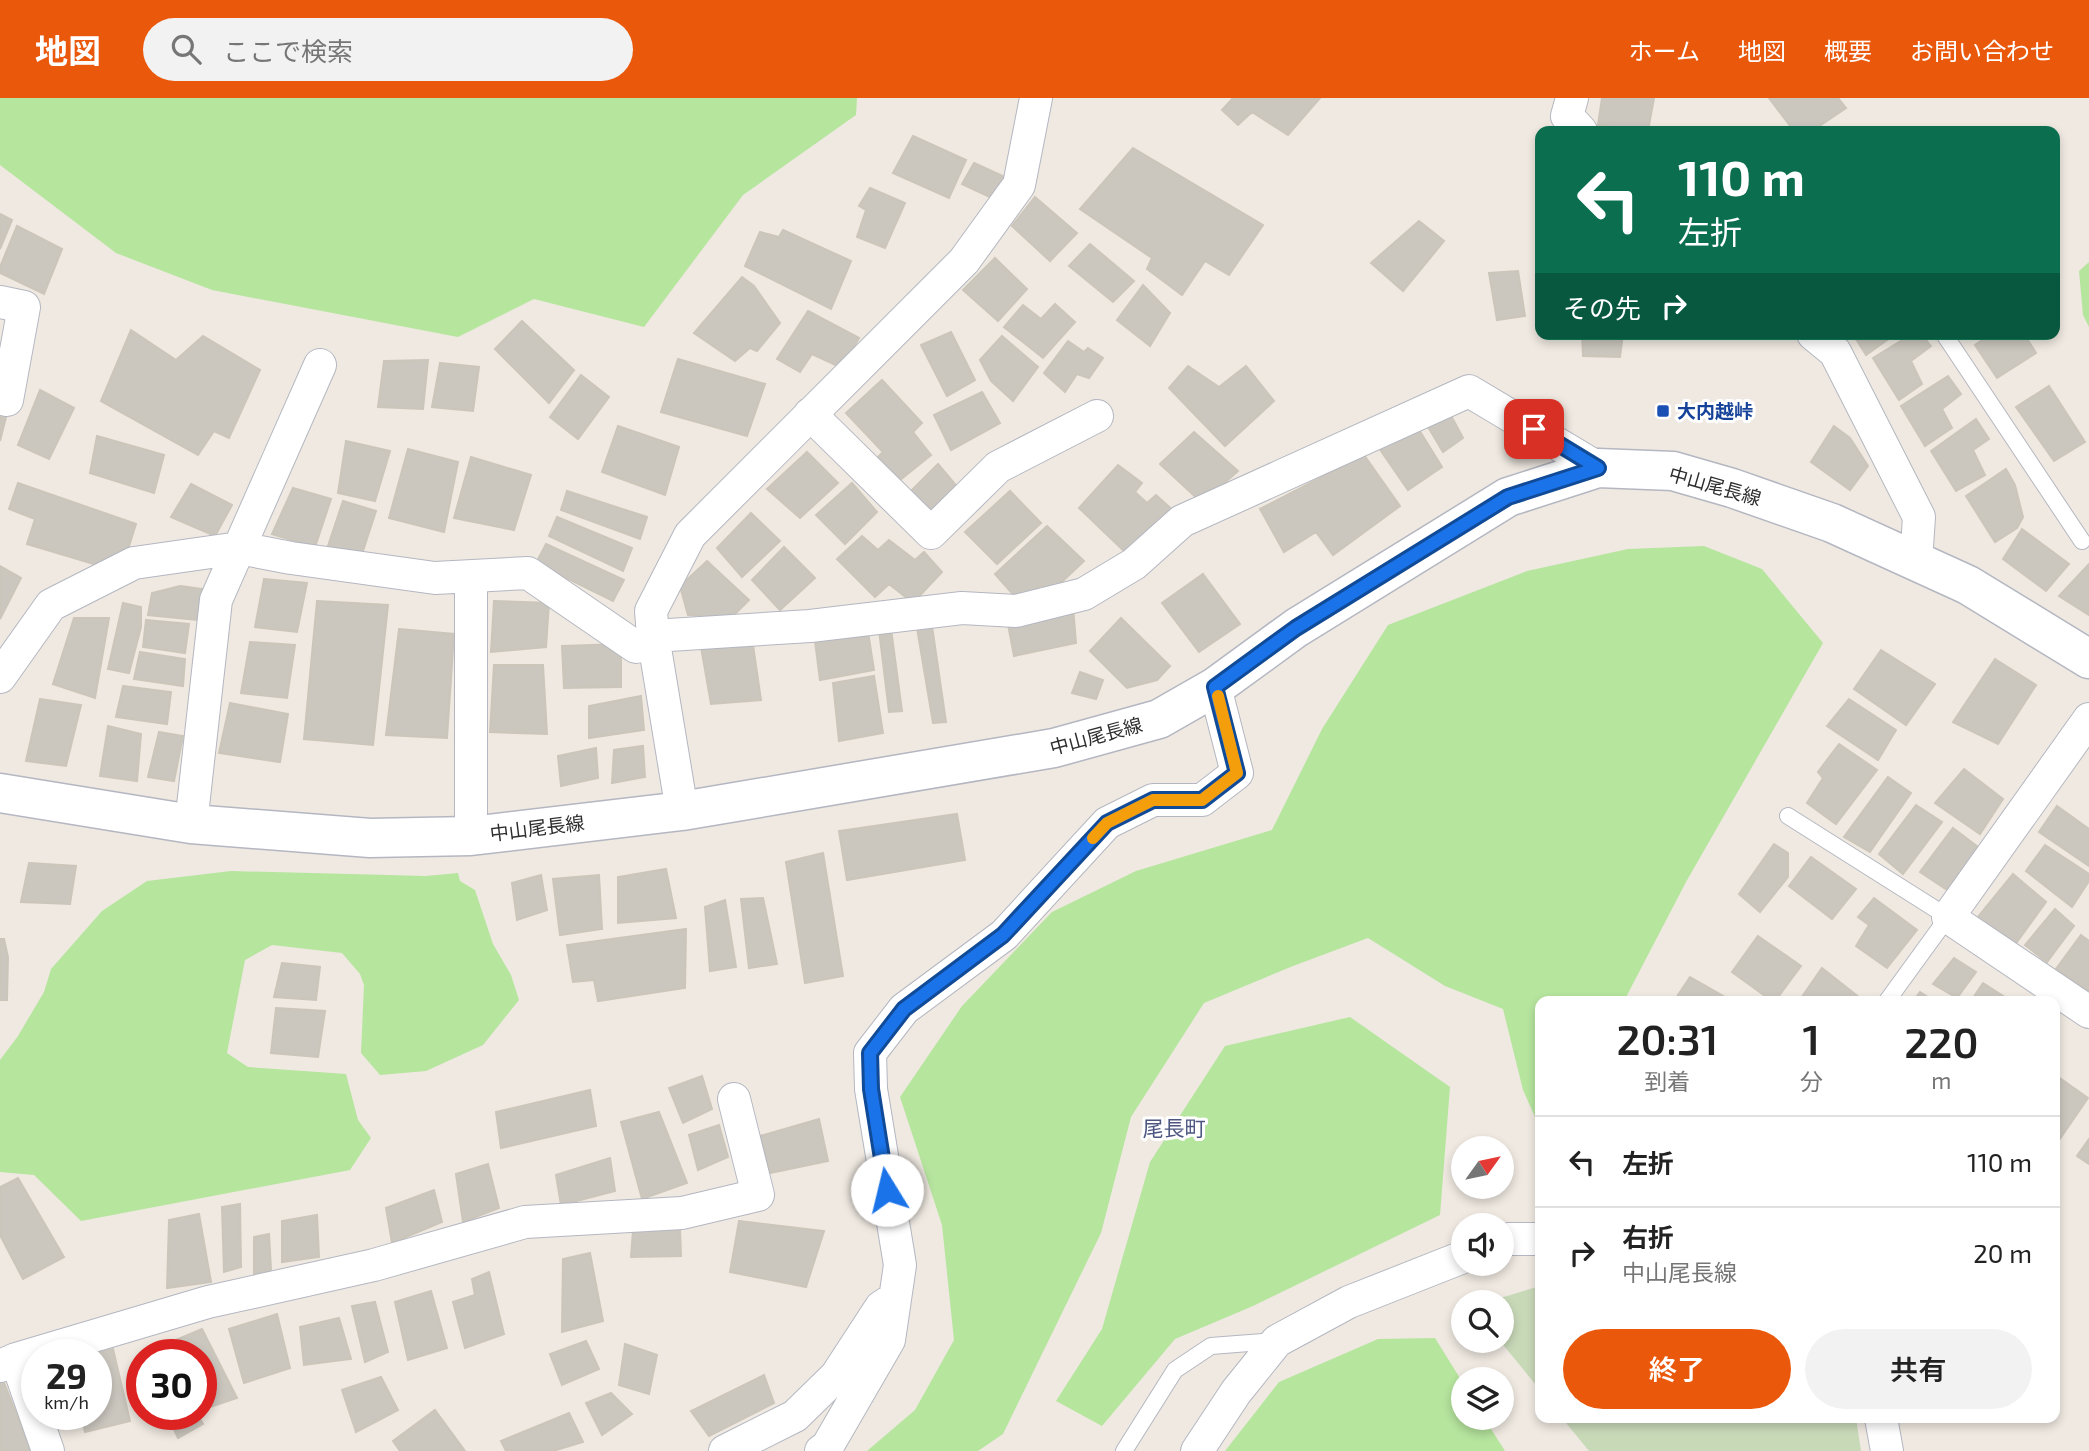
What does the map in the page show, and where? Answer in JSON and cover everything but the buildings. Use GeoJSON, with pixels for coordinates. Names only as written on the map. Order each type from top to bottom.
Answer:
{"type":"FeatureCollection","features":[{"type":"Feature","properties":{"kind":"main road","name":"中山尾長線"},"geometry":{"type":"LineString","coordinates":[[0,793],[191,824],[370,838],[471,836],[682,811],[1054,748],[1159,719],[1215,687],[1296,628],[1508,497],[1598,468],[1673,471],[1732,488],[1832,523],[1968,585],[2089,659]]}},
{"type":"Feature","properties":{"kind":"street"},"geometry":{"type":"LineString","coordinates":[[682,811],[653,636],[652,611],[690,535],[964,261],[1019,185],[1036,98]]}},
{"type":"Feature","properties":{"kind":"street"},"geometry":{"type":"LineString","coordinates":[[1572,98],[1567,116],[1576,126]]}},
{"type":"Feature","properties":{"kind":"street"},"geometry":{"type":"LineString","coordinates":[[0,302],[24,307],[7,400],[0,398]]}},
{"type":"Feature","properties":{"kind":"street"},"geometry":{"type":"LineString","coordinates":[[1820,340],[1835,352],[1919,517],[1916,561]]}},
{"type":"Feature","properties":{"kind":"street"},"geometry":{"type":"LineString","coordinates":[[191,824],[216,600],[320,365]]}},
{"type":"Feature","properties":{"kind":"street"},"geometry":{"type":"LineString","coordinates":[[0,677],[51,605],[134,563],[239,548],[435,578],[528,573],[636,647],[653,636],[810,626],[962,608],[1016,611],[1084,594],[1134,564],[1182,521],[1469,391],[1598,468]]}},
{"type":"Feature","properties":{"kind":"street"},"geometry":{"type":"LineString","coordinates":[[810,414],[931,533],[998,467],[1097,416]]}},
{"type":"Feature","properties":{"kind":"street"},"geometry":{"type":"LineString","coordinates":[[471,578],[471,836]]}},
{"type":"Feature","properties":{"kind":"street"},"geometry":{"type":"LineString","coordinates":[[821,1451],[827,1447],[889,1340],[900,1265],[871,1089],[870,1053],[904,1009],[1003,935],[1107,823],[1153,800],[1202,800],[1237,773],[1215,687]]}},
{"type":"Feature","properties":{"kind":"street"},"geometry":{"type":"LineString","coordinates":[[2089,719],[1948,917],[2089,1012]]}},
{"type":"Feature","properties":{"kind":"street"},"geometry":{"type":"LineString","coordinates":[[48,1451],[8,1363],[208,1303],[374,1265],[525,1222],[682,1213],[758,1195],[734,1099]]}},
{"type":"Feature","properties":{"kind":"street"},"geometry":{"type":"LineString","coordinates":[[1514,1239],[1535,1239]]}},
{"type":"Feature","properties":{"kind":"street"},"geometry":{"type":"LineString","coordinates":[[1197,1451],[1236,1392],[1277,1341],[1349,1302],[1451,1262]]}},
{"type":"Feature","properties":{"kind":"street"},"geometry":{"type":"LineString","coordinates":[[725,1451],[795,1416],[836,1376],[881,1307],[895,1298]]}},
{"type":"Feature","properties":{"kind":"street"},"geometry":{"type":"LineString","coordinates":[[1882,1423],[1887,1451]]}},
{"type":"Feature","properties":{"kind":"lane"},"geometry":{"type":"LineString","coordinates":[[1948,340],[2082,541]]}},
{"type":"Feature","properties":{"kind":"lane"},"geometry":{"type":"LineString","coordinates":[[1788,816],[1948,917],[1890,996]]}},
{"type":"Feature","properties":{"kind":"lane"},"geometry":{"type":"LineString","coordinates":[[1125,1451],[1175,1370],[1211,1346],[1277,1341]]}},
{"type":"Feature","properties":{"kind":"green space"},"geometry":{"type":"Polygon","coordinates":[[[0,98],[857,98],[856,115],[743,195],[644,327],[534,299],[458,337],[212,290],[116,253],[0,165],[0,98]]]}},
{"type":"Feature","properties":{"kind":"green space"},"geometry":{"type":"Polygon","coordinates":[[[2089,262],[2089,327],[2083,315],[2079,271],[2089,262]]]}},
{"type":"Feature","properties":{"kind":"green space"},"geometry":{"type":"Polygon","coordinates":[[[1704,546],[1762,569],[1823,643],[1686,882],[1627,996],[1535,996],[1535,1117],[1523,1090],[1503,1009],[1445,986],[1368,938],[1204,1003],[1131,1117],[1101,1233],[1003,1434],[978,1451],[867,1451],[915,1410],[954,1340],[942,1225],[900,1097],[962,1006],[1052,912],[1136,871],[1272,830],[1322,729],[1388,625],[1527,571],[1628,549],[1704,546]]]}},
{"type":"Feature","properties":{"kind":"green space"},"geometry":{"type":"Polygon","coordinates":[[[231,871],[426,876],[458,873],[460,881],[475,890],[493,944],[511,975],[519,1000],[483,1045],[426,1071],[380,1075],[361,1053],[364,985],[360,974],[342,953],[272,945],[245,960],[227,1053],[248,1067],[346,1074],[358,1120],[371,1138],[350,1170],[81,1221],[34,1175],[0,1172],[0,1060],[44,992],[51,969],[102,911],[147,881],[231,871]]]}},
{"type":"Feature","properties":{"kind":"green space"},"geometry":{"type":"Polygon","coordinates":[[[1350,1017],[1450,1087],[1440,1215],[1253,1306],[1175,1339],[1102,1426],[1056,1401],[1102,1329],[1150,1162],[1225,1046],[1350,1017]]]}},
{"type":"Feature","properties":{"kind":"green space"},"geometry":{"type":"Polygon","coordinates":[[[1535,1288],[1535,1384],[1510,1353],[1514,1353],[1514,1294],[1535,1288]]]}},
{"type":"Feature","properties":{"kind":"green space"},"geometry":{"type":"Polygon","coordinates":[[[1435,1338],[1453,1367],[1451,1430],[1492,1430],[1505,1451],[1225,1451],[1279,1382],[1378,1339],[1435,1338]]]}},
{"type":"Feature","properties":{"kind":"green space"},"geometry":{"type":"Polygon","coordinates":[[[1566,1423],[1857,1423],[1861,1451],[1589,1451],[1566,1423]]]}},
{"type":"Feature","properties":{"kind":"slow traffic"},"geometry":{"type":"LineString","coordinates":[[1093,838],[1107,823],[1153,800],[1202,800],[1237,773],[1218,696]]}},
{"type":"Feature","properties":{"kind":"place","name":"大内越峠"},"geometry":{"type":"Point","coordinates":[1663,411]}},
{"type":"Feature","properties":{"kind":"district","name":"尾長町"},"geometry":{"type":"Point","coordinates":[1174,1129]}},
{"type":"Feature","properties":{"kind":"route"},"geometry":{"type":"LineString","coordinates":[[887,1190],[871,1089],[870,1053],[904,1009],[1003,935],[1107,823],[1153,800],[1202,800],[1237,773],[1215,687],[1296,628],[1508,497],[1598,468],[1534,429]]}}]}
